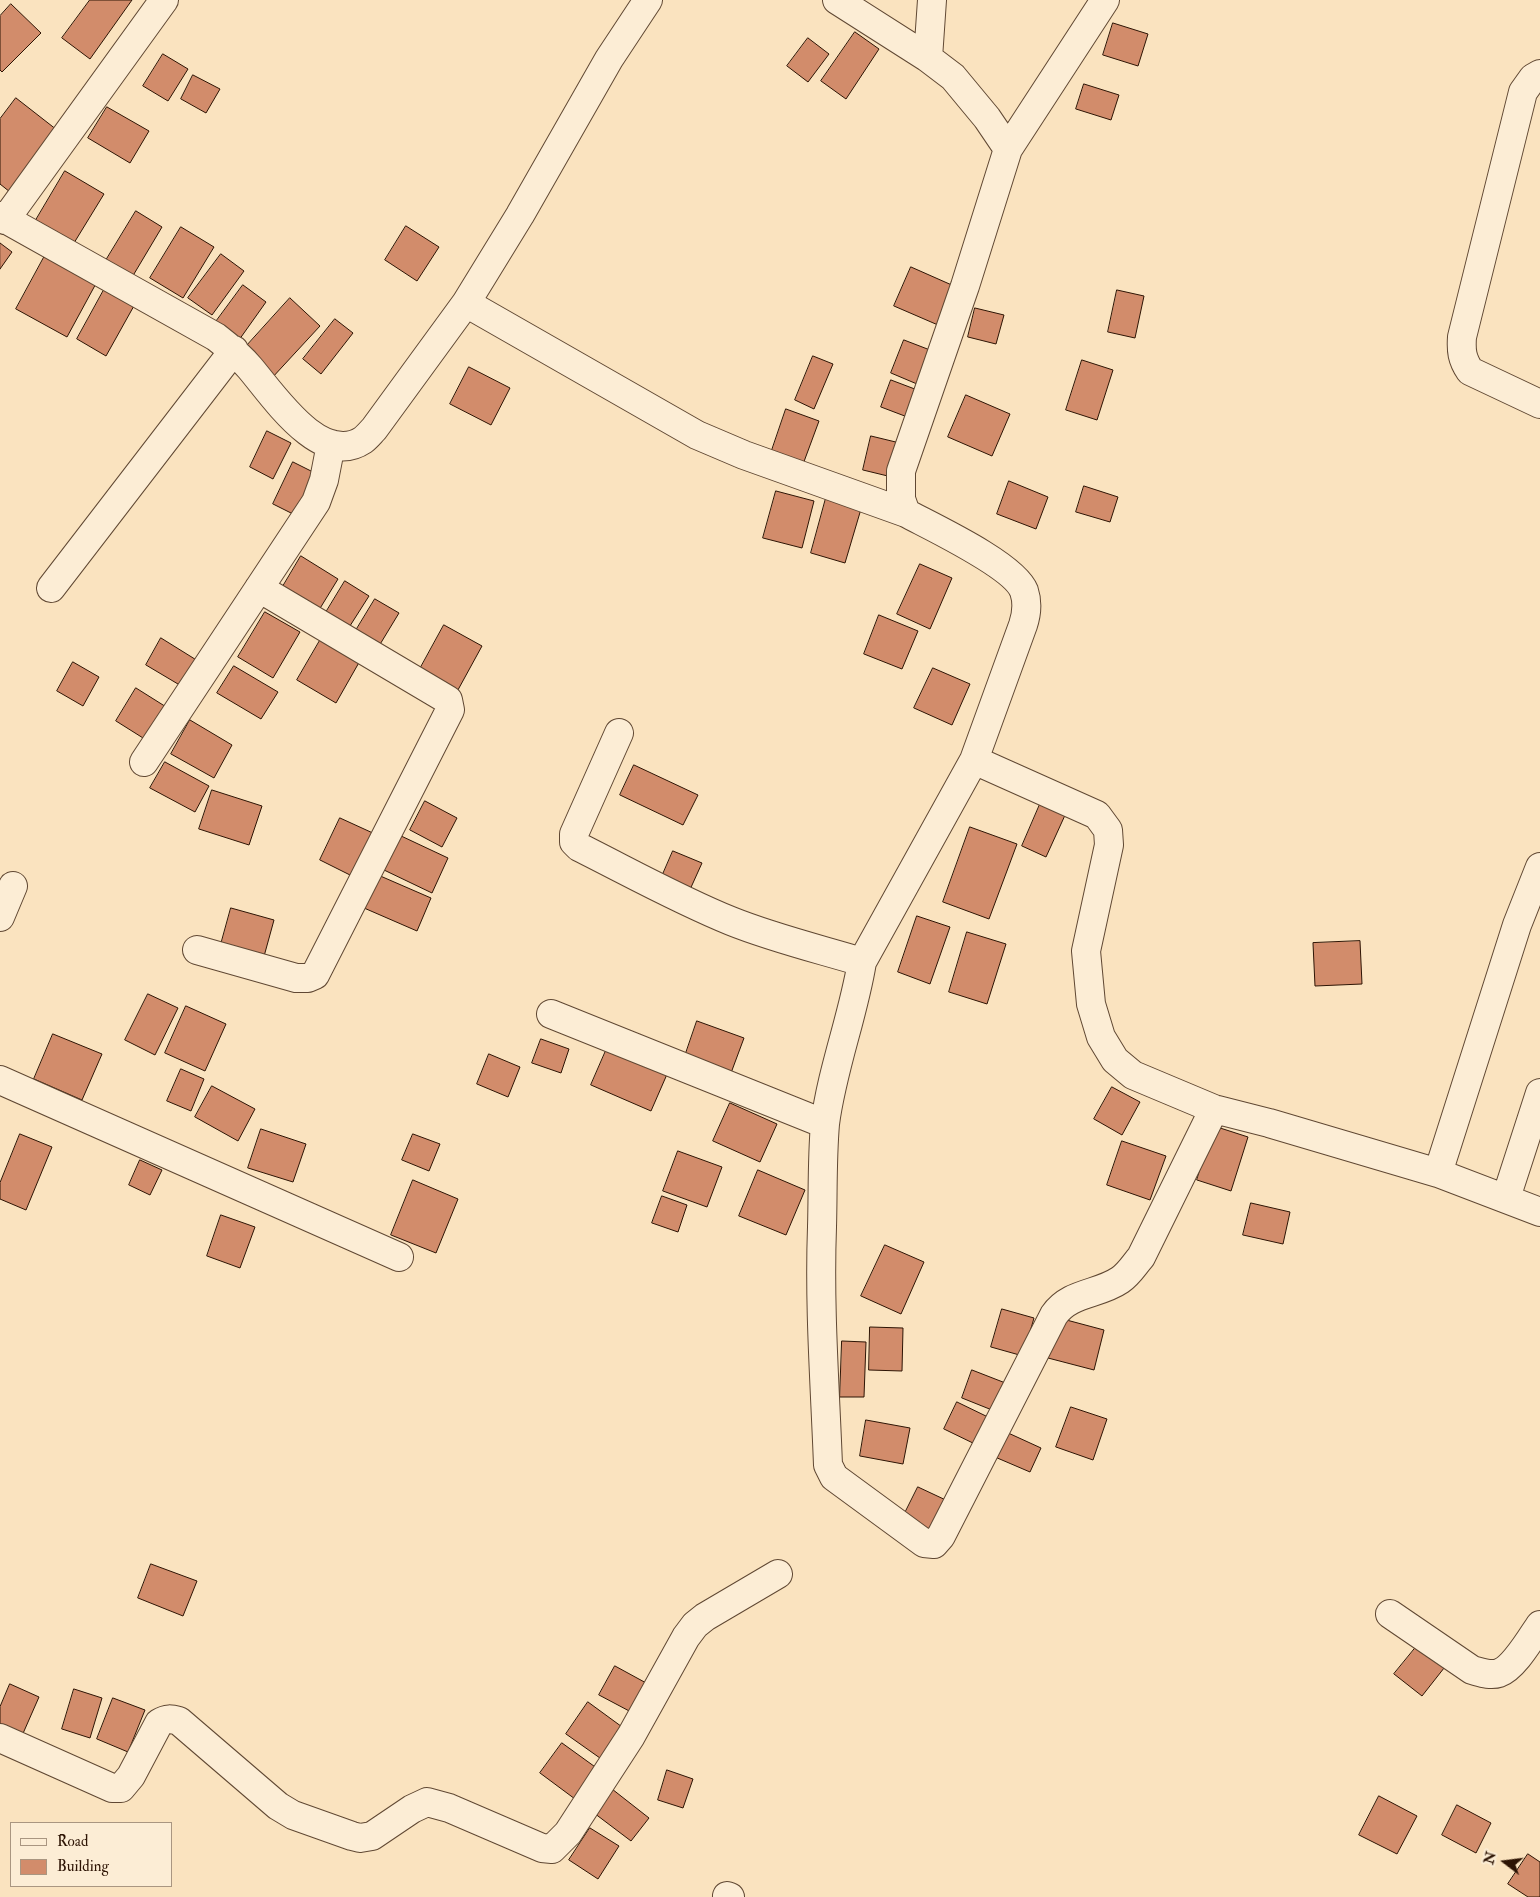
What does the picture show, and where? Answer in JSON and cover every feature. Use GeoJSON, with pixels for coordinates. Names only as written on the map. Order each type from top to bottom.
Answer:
{"type":"FeatureCollection","features":[{"type":"Feature","properties":{"kind":"street"},"geometry":{"type":"LineString","coordinates":[[164,0],[3,218],[201,328],[234,350],[298,425],[315,438],[331,444],[348,446],[363,440],[374,429],[466,303],[520,215],[609,59],[648,0]]}},
{"type":"Feature","properties":{"kind":"street"},"geometry":{"type":"LineString","coordinates":[[837,0],[928,58],[953,77],[968,94],[1008,149]]}},
{"type":"Feature","properties":{"kind":"street"},"geometry":{"type":"LineString","coordinates":[[928,58],[932,0]]}},
{"type":"Feature","properties":{"kind":"street"},"geometry":{"type":"LineString","coordinates":[[906,513],[901,499],[901,471],[965,286],[1008,149],[1105,0]]}},
{"type":"Feature","properties":{"kind":"street"},"geometry":{"type":"LineString","coordinates":[[1540,74],[1533,78],[1523,92],[1464,327],[1461,350],[1463,361],[1470,371],[1540,404]]}},
{"type":"Feature","properties":{"kind":"street"},"geometry":{"type":"LineString","coordinates":[[466,303],[697,435],[744,455],[906,513],[1000,564],[1024,590],[1028,610],[974,760],[862,962],[859,982],[833,1078],[826,1124],[822,1176],[820,1272],[828,1465],[834,1476],[924,1543],[934,1544],[941,1536],[1054,1315],[1060,1306],[1118,1281],[1130,1272],[1141,1256],[1214,1109]]}},
{"type":"Feature","properties":{"kind":"street"},"geometry":{"type":"LineString","coordinates":[[51,588],[234,350]]}},
{"type":"Feature","properties":{"kind":"street"},"geometry":{"type":"LineString","coordinates":[[144,762],[320,493],[331,444]]}},
{"type":"Feature","properties":{"kind":"street"},"geometry":{"type":"LineString","coordinates":[[197,950],[296,978],[308,978],[315,975],[450,710],[448,700],[259,588]]}},
{"type":"Feature","properties":{"kind":"street"},"geometry":{"type":"LineString","coordinates":[[619,732],[574,834],[574,842],[579,847],[688,902],[732,921],[862,962]]}},
{"type":"Feature","properties":{"kind":"street"},"geometry":{"type":"LineString","coordinates":[[974,760],[1096,815],[1108,830],[1109,845],[1086,951],[1091,1004],[1101,1037],[1115,1060],[1133,1075],[1214,1109],[1269,1123],[1438,1173],[1540,1212]]}},
{"type":"Feature","properties":{"kind":"street"},"geometry":{"type":"LineString","coordinates":[[1438,1173],[1518,925],[1540,867]]}},
{"type":"Feature","properties":{"kind":"street"},"geometry":{"type":"LineString","coordinates":[[0,917],[13,886]]}},
{"type":"Feature","properties":{"kind":"street"},"geometry":{"type":"LineString","coordinates":[[551,1014],[826,1124]]}},
{"type":"Feature","properties":{"kind":"street"},"geometry":{"type":"LineString","coordinates":[[0,1080],[399,1257]]}},
{"type":"Feature","properties":{"kind":"street"},"geometry":{"type":"LineString","coordinates":[[1506,1198],[1540,1092]]}},
{"type":"Feature","properties":{"kind":"street"},"geometry":{"type":"LineString","coordinates":[[0,1738],[112,1788],[121,1788],[131,1776],[159,1723],[165,1719],[171,1719],[180,1721],[285,1811],[352,1836],[360,1838],[372,1836],[412,1809],[427,1802],[449,1808],[542,1848],[552,1849],[568,1833],[631,1736],[695,1624],[705,1616],[778,1574]]}},
{"type":"Feature","properties":{"kind":"street"},"geometry":{"type":"LineString","coordinates":[[1390,1614],[1472,1670],[1485,1674],[1499,1673],[1510,1666],[1540,1625]]}},
{"type":"Feature","properties":{"kind":"building"},"geometry":{"type":"Polygon","coordinates":[[[90,0],[132,0],[90,59],[62,38],[90,0]]]}},
{"type":"Feature","properties":{"kind":"building"},"geometry":{"type":"Polygon","coordinates":[[[11,4],[41,33],[2,72],[0,70],[0,16],[11,4]]]}},
{"type":"Feature","properties":{"kind":"building"},"geometry":{"type":"Polygon","coordinates":[[[1113,23],[1148,34],[1138,66],[1103,55],[1113,23]]]}},
{"type":"Feature","properties":{"kind":"building"},"geometry":{"type":"Polygon","coordinates":[[[855,32],[879,49],[846,99],[821,81],[855,32]]]}},
{"type":"Feature","properties":{"kind":"building"},"geometry":{"type":"Polygon","coordinates":[[[808,38],[829,54],[808,82],[787,66],[808,38]]]}},
{"type":"Feature","properties":{"kind":"building"},"geometry":{"type":"Polygon","coordinates":[[[163,54],[188,69],[168,101],[143,86],[163,54]]]}},
{"type":"Feature","properties":{"kind":"building"},"geometry":{"type":"Polygon","coordinates":[[[193,75],[220,89],[206,113],[181,99],[193,75]]]}},
{"type":"Feature","properties":{"kind":"building"},"geometry":{"type":"Polygon","coordinates":[[[1084,84],[1119,95],[1111,120],[1076,109],[1084,84]]]}},
{"type":"Feature","properties":{"kind":"building"},"geometry":{"type":"Polygon","coordinates":[[[16,98],[57,130],[10,192],[0,184],[0,119],[16,98]]]}},
{"type":"Feature","properties":{"kind":"building"},"geometry":{"type":"Polygon","coordinates":[[[107,107],[149,131],[130,163],[88,138],[107,107]]]}},
{"type":"Feature","properties":{"kind":"building"},"geometry":{"type":"Polygon","coordinates":[[[65,171],[104,194],[74,243],[36,220],[65,171]]]}},
{"type":"Feature","properties":{"kind":"building"},"geometry":{"type":"Polygon","coordinates":[[[136,211],[162,227],[131,279],[105,262],[136,211]]]}},
{"type":"Feature","properties":{"kind":"building"},"geometry":{"type":"Polygon","coordinates":[[[406,226],[439,247],[417,281],[385,260],[406,226]]]}},
{"type":"Feature","properties":{"kind":"building"},"geometry":{"type":"Polygon","coordinates":[[[181,227],[214,247],[183,298],[150,278],[181,227]]]}},
{"type":"Feature","properties":{"kind":"building"},"geometry":{"type":"Polygon","coordinates":[[[0,243],[12,252],[0,269],[0,243]]]}},
{"type":"Feature","properties":{"kind":"building"},"geometry":{"type":"Polygon","coordinates":[[[48,250],[99,278],[67,337],[16,309],[48,250]]]}},
{"type":"Feature","properties":{"kind":"building"},"geometry":{"type":"Polygon","coordinates":[[[221,254],[244,271],[212,315],[188,298],[221,254]]]}},
{"type":"Feature","properties":{"kind":"building"},"geometry":{"type":"Polygon","coordinates":[[[911,267],[954,286],[938,325],[894,306],[911,267]]]}},
{"type":"Feature","properties":{"kind":"building"},"geometry":{"type":"Polygon","coordinates":[[[243,285],[266,302],[239,340],[215,323],[243,285]]]}},
{"type":"Feature","properties":{"kind":"building"},"geometry":{"type":"Polygon","coordinates":[[[105,288],[135,304],[106,356],[77,339],[105,288]]]}},
{"type":"Feature","properties":{"kind":"building"},"geometry":{"type":"Polygon","coordinates":[[[1117,290],[1144,296],[1135,338],[1108,332],[1117,290]]]}},
{"type":"Feature","properties":{"kind":"building"},"geometry":{"type":"Polygon","coordinates":[[[290,298],[320,326],[271,379],[242,351],[290,298]]]}},
{"type":"Feature","properties":{"kind":"building"},"geometry":{"type":"Polygon","coordinates":[[[975,308],[1004,315],[996,344],[968,337],[975,308]]]}},
{"type":"Feature","properties":{"kind":"building"},"geometry":{"type":"Polygon","coordinates":[[[335,319],[353,333],[321,374],[303,359],[335,319]]]}},
{"type":"Feature","properties":{"kind":"building"},"geometry":{"type":"Polygon","coordinates":[[[904,340],[930,350],[917,384],[891,373],[904,340]]]}},
{"type":"Feature","properties":{"kind":"building"},"geometry":{"type":"Polygon","coordinates":[[[813,356],[833,364],[814,409],[795,400],[813,356]]]}},
{"type":"Feature","properties":{"kind":"building"},"geometry":{"type":"Polygon","coordinates":[[[1082,360],[1113,370],[1097,420],[1066,410],[1082,360]]]}},
{"type":"Feature","properties":{"kind":"building"},"geometry":{"type":"Polygon","coordinates":[[[469,367],[510,388],[491,425],[450,404],[469,367]]]}},
{"type":"Feature","properties":{"kind":"building"},"geometry":{"type":"Polygon","coordinates":[[[891,380],[920,391],[910,418],[881,407],[891,380]]]}},
{"type":"Feature","properties":{"kind":"building"},"geometry":{"type":"Polygon","coordinates":[[[966,395],[1010,414],[992,456],[948,437],[966,395]]]}},
{"type":"Feature","properties":{"kind":"building"},"geometry":{"type":"Polygon","coordinates":[[[786,409],[819,421],[802,467],[770,456],[786,409]]]}},
{"type":"Feature","properties":{"kind":"building"},"geometry":{"type":"Polygon","coordinates":[[[267,431],[291,443],[273,479],[250,467],[267,431]]]}},
{"type":"Feature","properties":{"kind":"building"},"geometry":{"type":"Polygon","coordinates":[[[871,436],[904,444],[896,478],[863,470],[871,436]]]}},
{"type":"Feature","properties":{"kind":"building"},"geometry":{"type":"Polygon","coordinates":[[[293,462],[321,476],[301,518],[273,504],[293,462]]]}},
{"type":"Feature","properties":{"kind":"building"},"geometry":{"type":"Polygon","coordinates":[[[1009,481],[1048,497],[1036,529],[997,514],[1009,481]]]}},
{"type":"Feature","properties":{"kind":"building"},"geometry":{"type":"Polygon","coordinates":[[[1084,486],[1118,497],[1110,522],[1076,512],[1084,486]]]}},
{"type":"Feature","properties":{"kind":"building"},"geometry":{"type":"Polygon","coordinates":[[[776,491],[814,501],[802,548],[763,538],[776,491]]]}},
{"type":"Feature","properties":{"kind":"building"},"geometry":{"type":"Polygon","coordinates":[[[826,498],[861,509],[845,563],[811,553],[826,498]]]}},
{"type":"Feature","properties":{"kind":"building"},"geometry":{"type":"Polygon","coordinates":[[[301,556],[338,579],[319,610],[282,588],[301,556]]]}},
{"type":"Feature","properties":{"kind":"building"},"geometry":{"type":"Polygon","coordinates":[[[920,564],[952,578],[930,629],[897,614],[920,564]]]}},
{"type":"Feature","properties":{"kind":"building"},"geometry":{"type":"Polygon","coordinates":[[[345,581],[369,596],[348,629],[325,614],[345,581]]]}},
{"type":"Feature","properties":{"kind":"building"},"geometry":{"type":"Polygon","coordinates":[[[375,599],[399,613],[379,646],[355,632],[375,599]]]}},
{"type":"Feature","properties":{"kind":"building"},"geometry":{"type":"Polygon","coordinates":[[[265,612],[300,632],[273,678],[238,657],[265,612]]]}},
{"type":"Feature","properties":{"kind":"building"},"geometry":{"type":"Polygon","coordinates":[[[879,615],[918,631],[902,669],[864,654],[879,615]]]}},
{"type":"Feature","properties":{"kind":"building"},"geometry":{"type":"Polygon","coordinates":[[[444,625],[482,646],[453,699],[415,678],[444,625]]]}},
{"type":"Feature","properties":{"kind":"building"},"geometry":{"type":"Polygon","coordinates":[[[322,637],[361,659],[336,703],[297,680],[322,637]]]}},
{"type":"Feature","properties":{"kind":"building"},"geometry":{"type":"Polygon","coordinates":[[[161,638],[198,661],[183,687],[146,665],[161,638]]]}},
{"type":"Feature","properties":{"kind":"building"},"geometry":{"type":"Polygon","coordinates":[[[73,662],[99,677],[83,706],[57,691],[73,662]]]}},
{"type":"Feature","properties":{"kind":"building"},"geometry":{"type":"Polygon","coordinates":[[[234,666],[278,692],[261,719],[217,693],[234,666]]]}},
{"type":"Feature","properties":{"kind":"building"},"geometry":{"type":"Polygon","coordinates":[[[933,668],[970,684],[952,725],[914,708],[933,668]]]}},
{"type":"Feature","properties":{"kind":"building"},"geometry":{"type":"Polygon","coordinates":[[[136,688],[171,710],[151,743],[116,721],[136,688]]]}},
{"type":"Feature","properties":{"kind":"building"},"geometry":{"type":"Polygon","coordinates":[[[190,720],[232,745],[214,778],[171,754],[190,720]]]}},
{"type":"Feature","properties":{"kind":"building"},"geometry":{"type":"Polygon","coordinates":[[[165,762],[209,786],[195,812],[150,788],[165,762]]]}},
{"type":"Feature","properties":{"kind":"building"},"geometry":{"type":"Polygon","coordinates":[[[634,765],[698,795],[683,825],[620,795],[634,765]]]}},
{"type":"Feature","properties":{"kind":"building"},"geometry":{"type":"Polygon","coordinates":[[[212,790],[262,806],[249,845],[199,829],[212,790]]]}},
{"type":"Feature","properties":{"kind":"building"},"geometry":{"type":"Polygon","coordinates":[[[425,801],[457,818],[442,847],[410,830],[425,801]]]}},
{"type":"Feature","properties":{"kind":"building"},"geometry":{"type":"Polygon","coordinates":[[[1041,802],[1066,813],[1046,857],[1022,846],[1041,802]]]}},
{"type":"Feature","properties":{"kind":"building"},"geometry":{"type":"Polygon","coordinates":[[[340,818],[375,834],[354,877],[320,860],[340,818]]]}},
{"type":"Feature","properties":{"kind":"building"},"geometry":{"type":"Polygon","coordinates":[[[970,827],[1017,844],[989,919],[943,902],[970,827]]]}},
{"type":"Feature","properties":{"kind":"building"},"geometry":{"type":"Polygon","coordinates":[[[399,835],[448,858],[432,893],[384,870],[399,835]]]}},
{"type":"Feature","properties":{"kind":"building"},"geometry":{"type":"Polygon","coordinates":[[[673,851],[702,863],[688,894],[660,881],[673,851]]]}},
{"type":"Feature","properties":{"kind":"building"},"geometry":{"type":"Polygon","coordinates":[[[378,875],[431,898],[417,931],[364,908],[378,875]]]}},
{"type":"Feature","properties":{"kind":"building"},"geometry":{"type":"Polygon","coordinates":[[[231,908],[274,920],[263,960],[220,948],[231,908]]]}},
{"type":"Feature","properties":{"kind":"building"},"geometry":{"type":"Polygon","coordinates":[[[917,916],[950,927],[930,984],[898,972],[917,916]]]}},
{"type":"Feature","properties":{"kind":"building"},"geometry":{"type":"Polygon","coordinates":[[[967,932],[1006,944],[987,1004],[949,992],[967,932]]]}},
{"type":"Feature","properties":{"kind":"building"},"geometry":{"type":"Polygon","coordinates":[[[1360,941],[1362,984],[1315,986],[1313,943],[1360,941]]]}},
{"type":"Feature","properties":{"kind":"building"},"geometry":{"type":"Polygon","coordinates":[[[148,994],[178,1008],[155,1055],[125,1040],[148,994]]]}},
{"type":"Feature","properties":{"kind":"building"},"geometry":{"type":"Polygon","coordinates":[[[186,1006],[226,1024],[205,1071],[165,1053],[186,1006]]]}},
{"type":"Feature","properties":{"kind":"building"},"geometry":{"type":"Polygon","coordinates":[[[697,1021],[744,1038],[731,1073],[685,1056],[697,1021]]]}},
{"type":"Feature","properties":{"kind":"building"},"geometry":{"type":"Polygon","coordinates":[[[53,1034],[102,1054],[82,1100],[34,1079],[53,1034]]]}},
{"type":"Feature","properties":{"kind":"building"},"geometry":{"type":"Polygon","coordinates":[[[541,1039],[569,1049],[561,1073],[532,1063],[541,1039]]]}},
{"type":"Feature","properties":{"kind":"building"},"geometry":{"type":"Polygon","coordinates":[[[608,1046],[668,1072],[651,1111],[591,1085],[608,1046]]]}},
{"type":"Feature","properties":{"kind":"building"},"geometry":{"type":"Polygon","coordinates":[[[489,1054],[520,1067],[508,1097],[477,1084],[489,1054]]]}},
{"type":"Feature","properties":{"kind":"building"},"geometry":{"type":"Polygon","coordinates":[[[181,1069],[204,1079],[191,1111],[167,1101],[181,1069]]]}},
{"type":"Feature","properties":{"kind":"building"},"geometry":{"type":"Polygon","coordinates":[[[212,1086],[255,1109],[238,1141],[195,1117],[212,1086]]]}},
{"type":"Feature","properties":{"kind":"building"},"geometry":{"type":"Polygon","coordinates":[[[1112,1087],[1140,1102],[1122,1135],[1094,1119],[1112,1087]]]}},
{"type":"Feature","properties":{"kind":"building"},"geometry":{"type":"Polygon","coordinates":[[[730,1103],[777,1124],[760,1162],[713,1141],[730,1103]]]}},
{"type":"Feature","properties":{"kind":"building"},"geometry":{"type":"Polygon","coordinates":[[[1214,1126],[1248,1137],[1231,1191],[1197,1180],[1214,1126]]]}},
{"type":"Feature","properties":{"kind":"building"},"geometry":{"type":"Polygon","coordinates":[[[261,1129],[306,1144],[293,1182],[248,1168],[261,1129]]]}},
{"type":"Feature","properties":{"kind":"building"},"geometry":{"type":"Polygon","coordinates":[[[20,1134],[52,1147],[26,1210],[0,1199],[0,1183],[20,1134]]]}},
{"type":"Feature","properties":{"kind":"building"},"geometry":{"type":"Polygon","coordinates":[[[413,1134],[440,1144],[429,1171],[402,1160],[413,1134]]]}},
{"type":"Feature","properties":{"kind":"building"},"geometry":{"type":"Polygon","coordinates":[[[1122,1141],[1166,1156],[1150,1200],[1107,1185],[1122,1141]]]}},
{"type":"Feature","properties":{"kind":"building"},"geometry":{"type":"Polygon","coordinates":[[[678,1151],[722,1167],[707,1207],[663,1191],[678,1151]]]}},
{"type":"Feature","properties":{"kind":"building"},"geometry":{"type":"Polygon","coordinates":[[[140,1160],[162,1170],[150,1195],[129,1185],[140,1160]]]}},
{"type":"Feature","properties":{"kind":"building"},"geometry":{"type":"Polygon","coordinates":[[[758,1170],[805,1190],[786,1235],[739,1216],[758,1170]]]}},
{"type":"Feature","properties":{"kind":"building"},"geometry":{"type":"Polygon","coordinates":[[[413,1180],[458,1199],[436,1253],[391,1235],[413,1180]]]}},
{"type":"Feature","properties":{"kind":"building"},"geometry":{"type":"Polygon","coordinates":[[[662,1196],[687,1205],[678,1232],[652,1223],[662,1196]]]}},
{"type":"Feature","properties":{"kind":"building"},"geometry":{"type":"Polygon","coordinates":[[[1251,1203],[1290,1212],[1283,1244],[1243,1235],[1251,1203]]]}},
{"type":"Feature","properties":{"kind":"building"},"geometry":{"type":"Polygon","coordinates":[[[221,1215],[255,1227],[240,1268],[207,1256],[221,1215]]]}},
{"type":"Feature","properties":{"kind":"building"},"geometry":{"type":"Polygon","coordinates":[[[885,1245],[924,1262],[901,1314],[861,1296],[885,1245]]]}},
{"type":"Feature","properties":{"kind":"building"},"geometry":{"type":"Polygon","coordinates":[[[1002,1309],[1034,1318],[1023,1356],[991,1347],[1002,1309]]]}},
{"type":"Feature","properties":{"kind":"building"},"geometry":{"type":"Polygon","coordinates":[[[1059,1318],[1104,1330],[1094,1370],[1048,1358],[1059,1318]]]}},
{"type":"Feature","properties":{"kind":"building"},"geometry":{"type":"Polygon","coordinates":[[[870,1327],[903,1328],[902,1371],[869,1370],[870,1327]]]}},
{"type":"Feature","properties":{"kind":"building"},"geometry":{"type":"Polygon","coordinates":[[[842,1341],[866,1342],[864,1397],[840,1397],[842,1341]]]}},
{"type":"Feature","properties":{"kind":"building"},"geometry":{"type":"Polygon","coordinates":[[[972,1370],[1008,1384],[997,1412],[962,1398],[972,1370]]]}},
{"type":"Feature","properties":{"kind":"building"},"geometry":{"type":"Polygon","coordinates":[[[957,1402],[990,1418],[977,1445],[944,1429],[957,1402]]]}},
{"type":"Feature","properties":{"kind":"building"},"geometry":{"type":"Polygon","coordinates":[[[1071,1407],[1107,1419],[1093,1460],[1056,1447],[1071,1407]]]}},
{"type":"Feature","properties":{"kind":"building"},"geometry":{"type":"Polygon","coordinates":[[[866,1420],[910,1428],[903,1464],[860,1456],[866,1420]]]}},
{"type":"Feature","properties":{"kind":"building"},"geometry":{"type":"Polygon","coordinates":[[[1006,1432],[1041,1448],[1030,1472],[995,1457],[1006,1432]]]}},
{"type":"Feature","properties":{"kind":"building"},"geometry":{"type":"Polygon","coordinates":[[[918,1487],[950,1502],[933,1536],[901,1521],[918,1487]]]}},
{"type":"Feature","properties":{"kind":"building"},"geometry":{"type":"Polygon","coordinates":[[[151,1564],[197,1581],[183,1616],[138,1598],[151,1564]]]}},
{"type":"Feature","properties":{"kind":"building"},"geometry":{"type":"Polygon","coordinates":[[[1421,1641],[1448,1663],[1422,1696],[1394,1674],[1421,1641]]]}},
{"type":"Feature","properties":{"kind":"building"},"geometry":{"type":"Polygon","coordinates":[[[615,1666],[648,1684],[633,1713],[599,1695],[615,1666]]]}},
{"type":"Feature","properties":{"kind":"building"},"geometry":{"type":"Polygon","coordinates":[[[10,1684],[39,1697],[21,1738],[0,1728],[0,1707],[10,1684]]]}},
{"type":"Feature","properties":{"kind":"building"},"geometry":{"type":"Polygon","coordinates":[[[74,1689],[102,1698],[90,1738],[62,1729],[74,1689]]]}},
{"type":"Feature","properties":{"kind":"building"},"geometry":{"type":"Polygon","coordinates":[[[113,1698],[145,1710],[128,1752],[97,1739],[113,1698]]]}},
{"type":"Feature","properties":{"kind":"building"},"geometry":{"type":"Polygon","coordinates":[[[588,1702],[629,1732],[607,1763],[566,1734],[588,1702]]]}},
{"type":"Feature","properties":{"kind":"building"},"geometry":{"type":"Polygon","coordinates":[[[562,1743],[598,1769],[575,1799],[540,1773],[562,1743]]]}},
{"type":"Feature","properties":{"kind":"building"},"geometry":{"type":"Polygon","coordinates":[[[667,1770],[693,1779],[683,1808],[658,1800],[667,1770]]]}},
{"type":"Feature","properties":{"kind":"building"},"geometry":{"type":"Polygon","coordinates":[[[612,1789],[649,1818],[631,1841],[594,1813],[612,1789]]]}},
{"type":"Feature","properties":{"kind":"building"},"geometry":{"type":"Polygon","coordinates":[[[1379,1796],[1417,1816],[1397,1854],[1359,1835],[1379,1796]]]}},
{"type":"Feature","properties":{"kind":"building"},"geometry":{"type":"Polygon","coordinates":[[[1457,1805],[1491,1823],[1476,1853],[1442,1835],[1457,1805]]]}},
{"type":"Feature","properties":{"kind":"building"},"geometry":{"type":"Polygon","coordinates":[[[590,1828],[619,1846],[598,1879],[569,1860],[590,1828]]]}},
{"type":"Feature","properties":{"kind":"building"},"geometry":{"type":"Polygon","coordinates":[[[1528,1854],[1540,1862],[1540,1897],[1528,1897],[1508,1884],[1528,1854]]]}}]}
